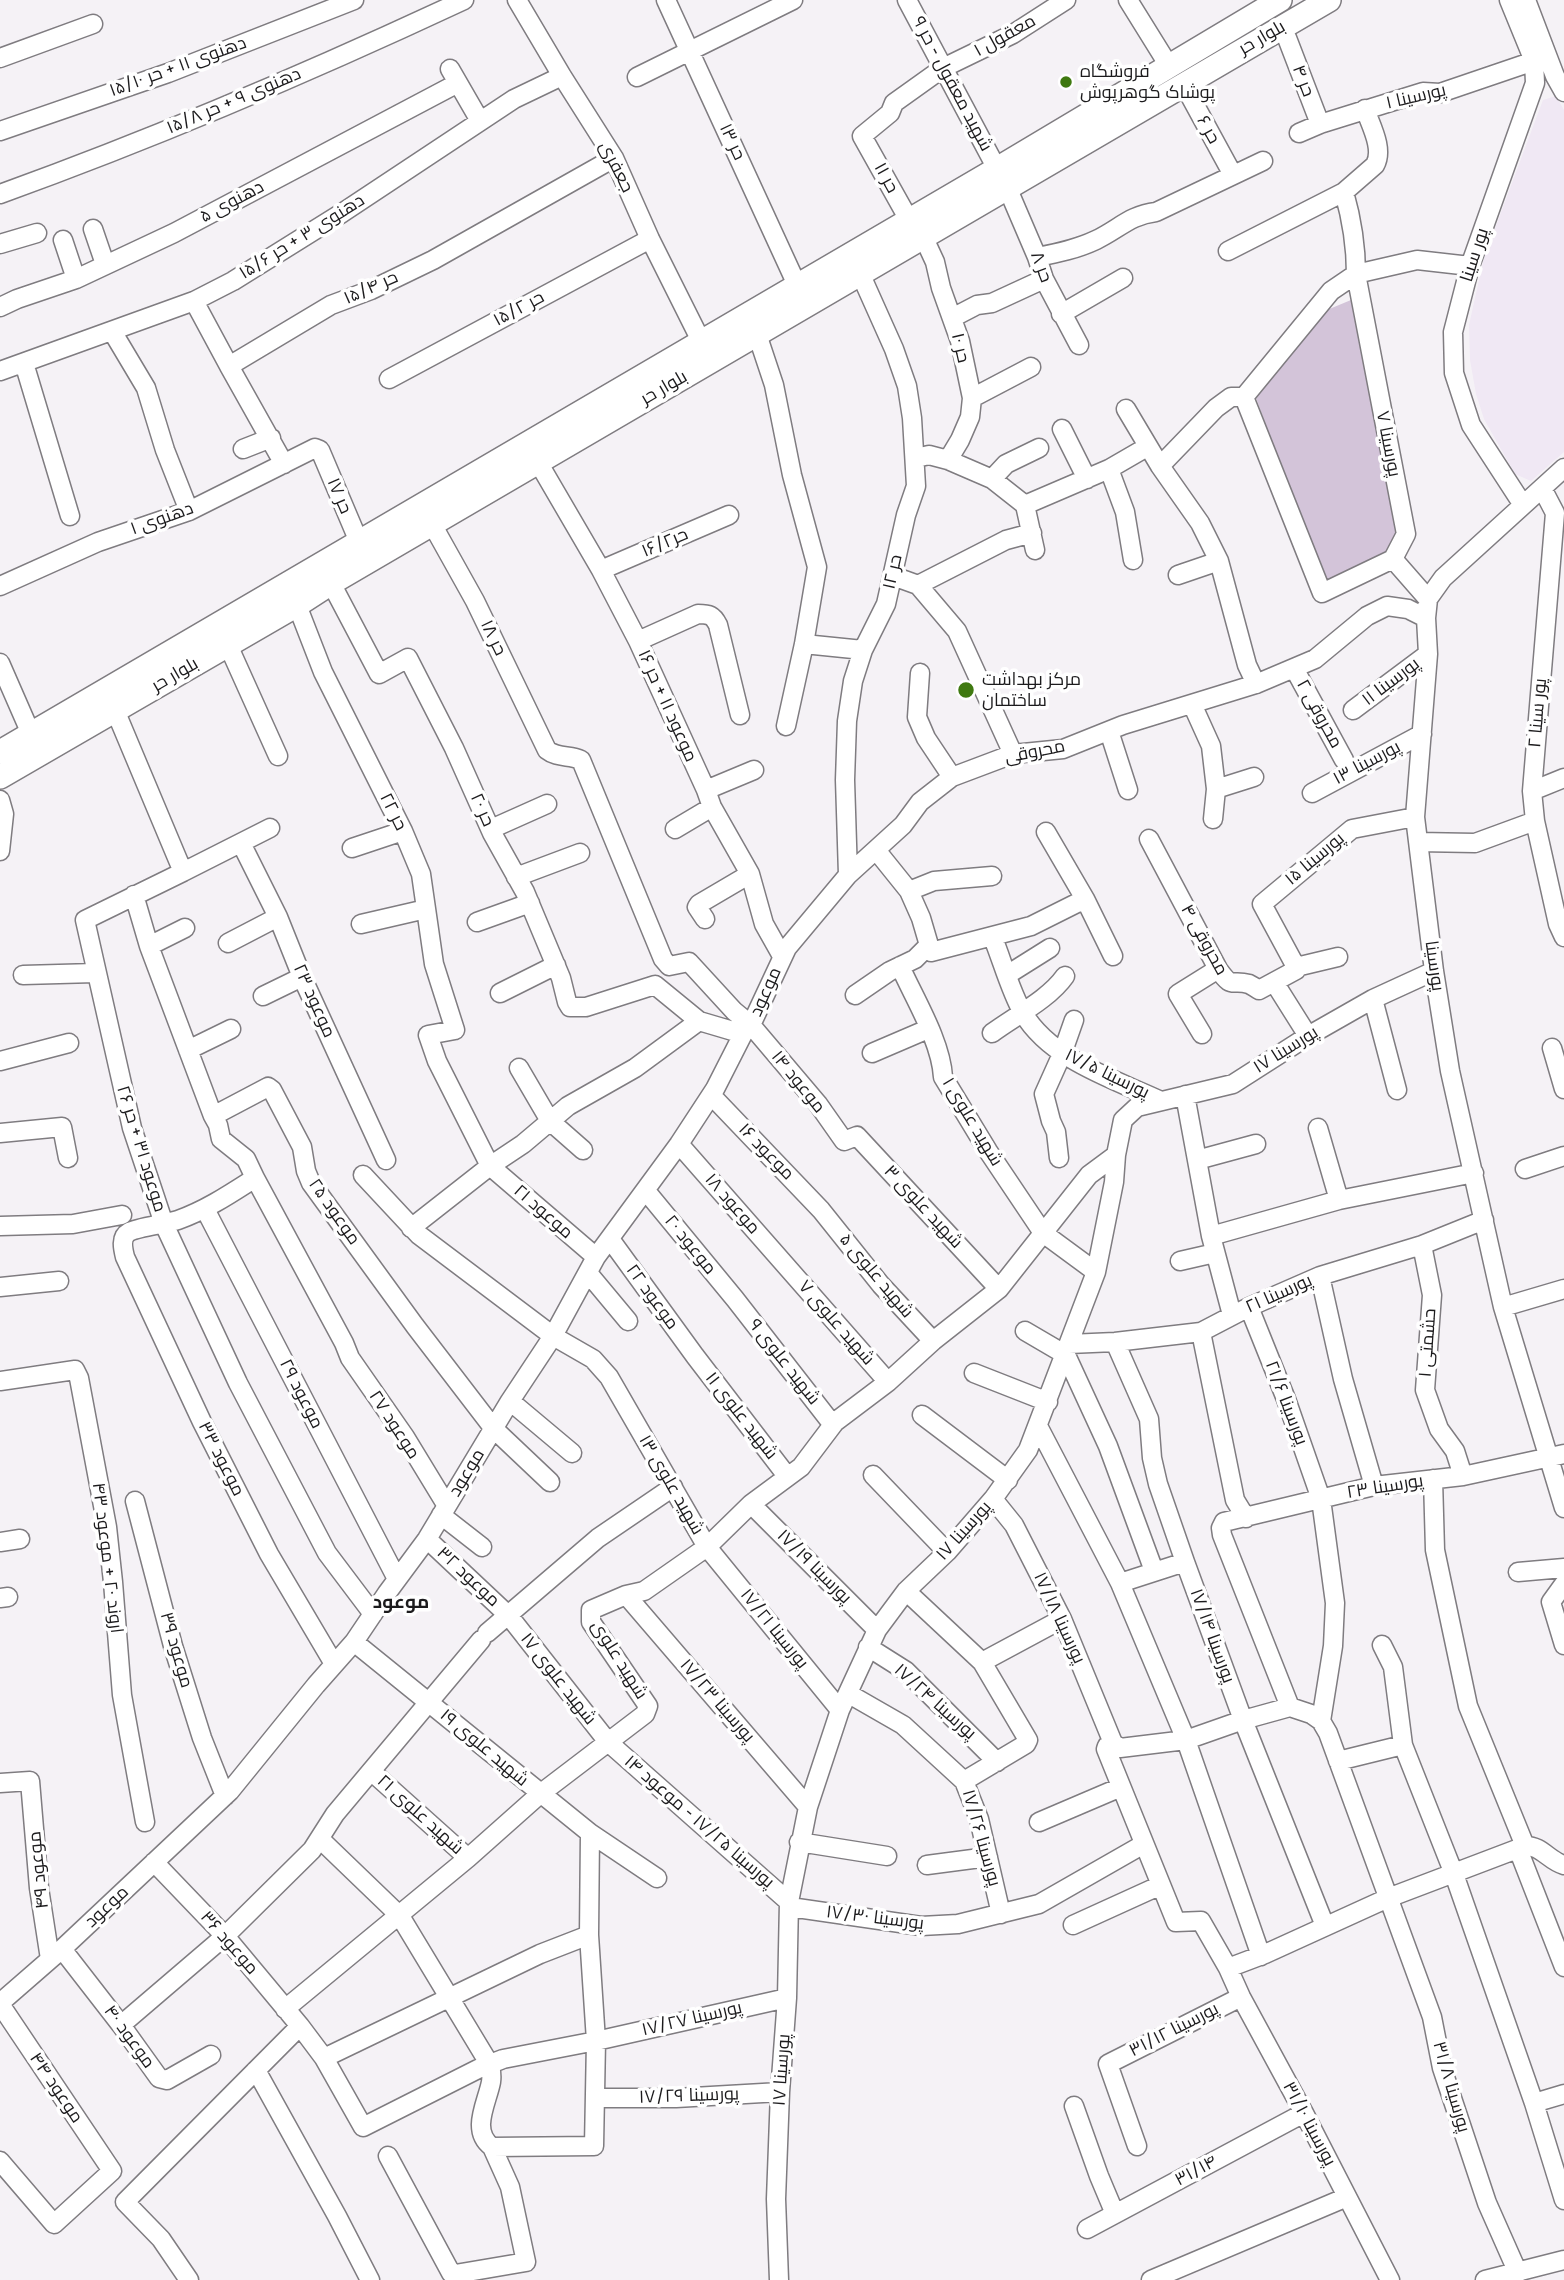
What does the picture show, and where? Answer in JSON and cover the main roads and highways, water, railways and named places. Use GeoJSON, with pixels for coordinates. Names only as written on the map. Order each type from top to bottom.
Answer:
{"type":"FeatureCollection","features":[{"type":"Feature","properties":{"kind":"main road","name":"بلوار حر"},"geometry":{"type":"LineString","coordinates":[[1002,178],[1169,65],[1280,0]]}},
{"type":"Feature","properties":{"kind":"main road","name":"بلوار حر"},"geometry":{"type":"LineString","coordinates":[[0,752],[797,285],[916,228],[1002,178],[1184,85],[1329,0]]}},
{"type":"Feature","properties":{"kind":"main road","name":"بلوار حر"},"geometry":{"type":"LineString","coordinates":[[0,777],[298,605],[331,583],[860,273],[916,228]]}},
{"type":"Feature","properties":{"kind":"place","name":"فروشگاه پوشاک گوهرپوش"},"geometry":{"type":"Point","coordinates":[1066,82]}},
{"type":"Feature","properties":{"kind":"place","name":"مرکز بهداشت ساختمان"},"geometry":{"type":"Point","coordinates":[966,690]}},
{"type":"Feature","properties":{"kind":"district","name":"موعود"},"geometry":{"type":"Point","coordinates":[401,1603]}}]}
